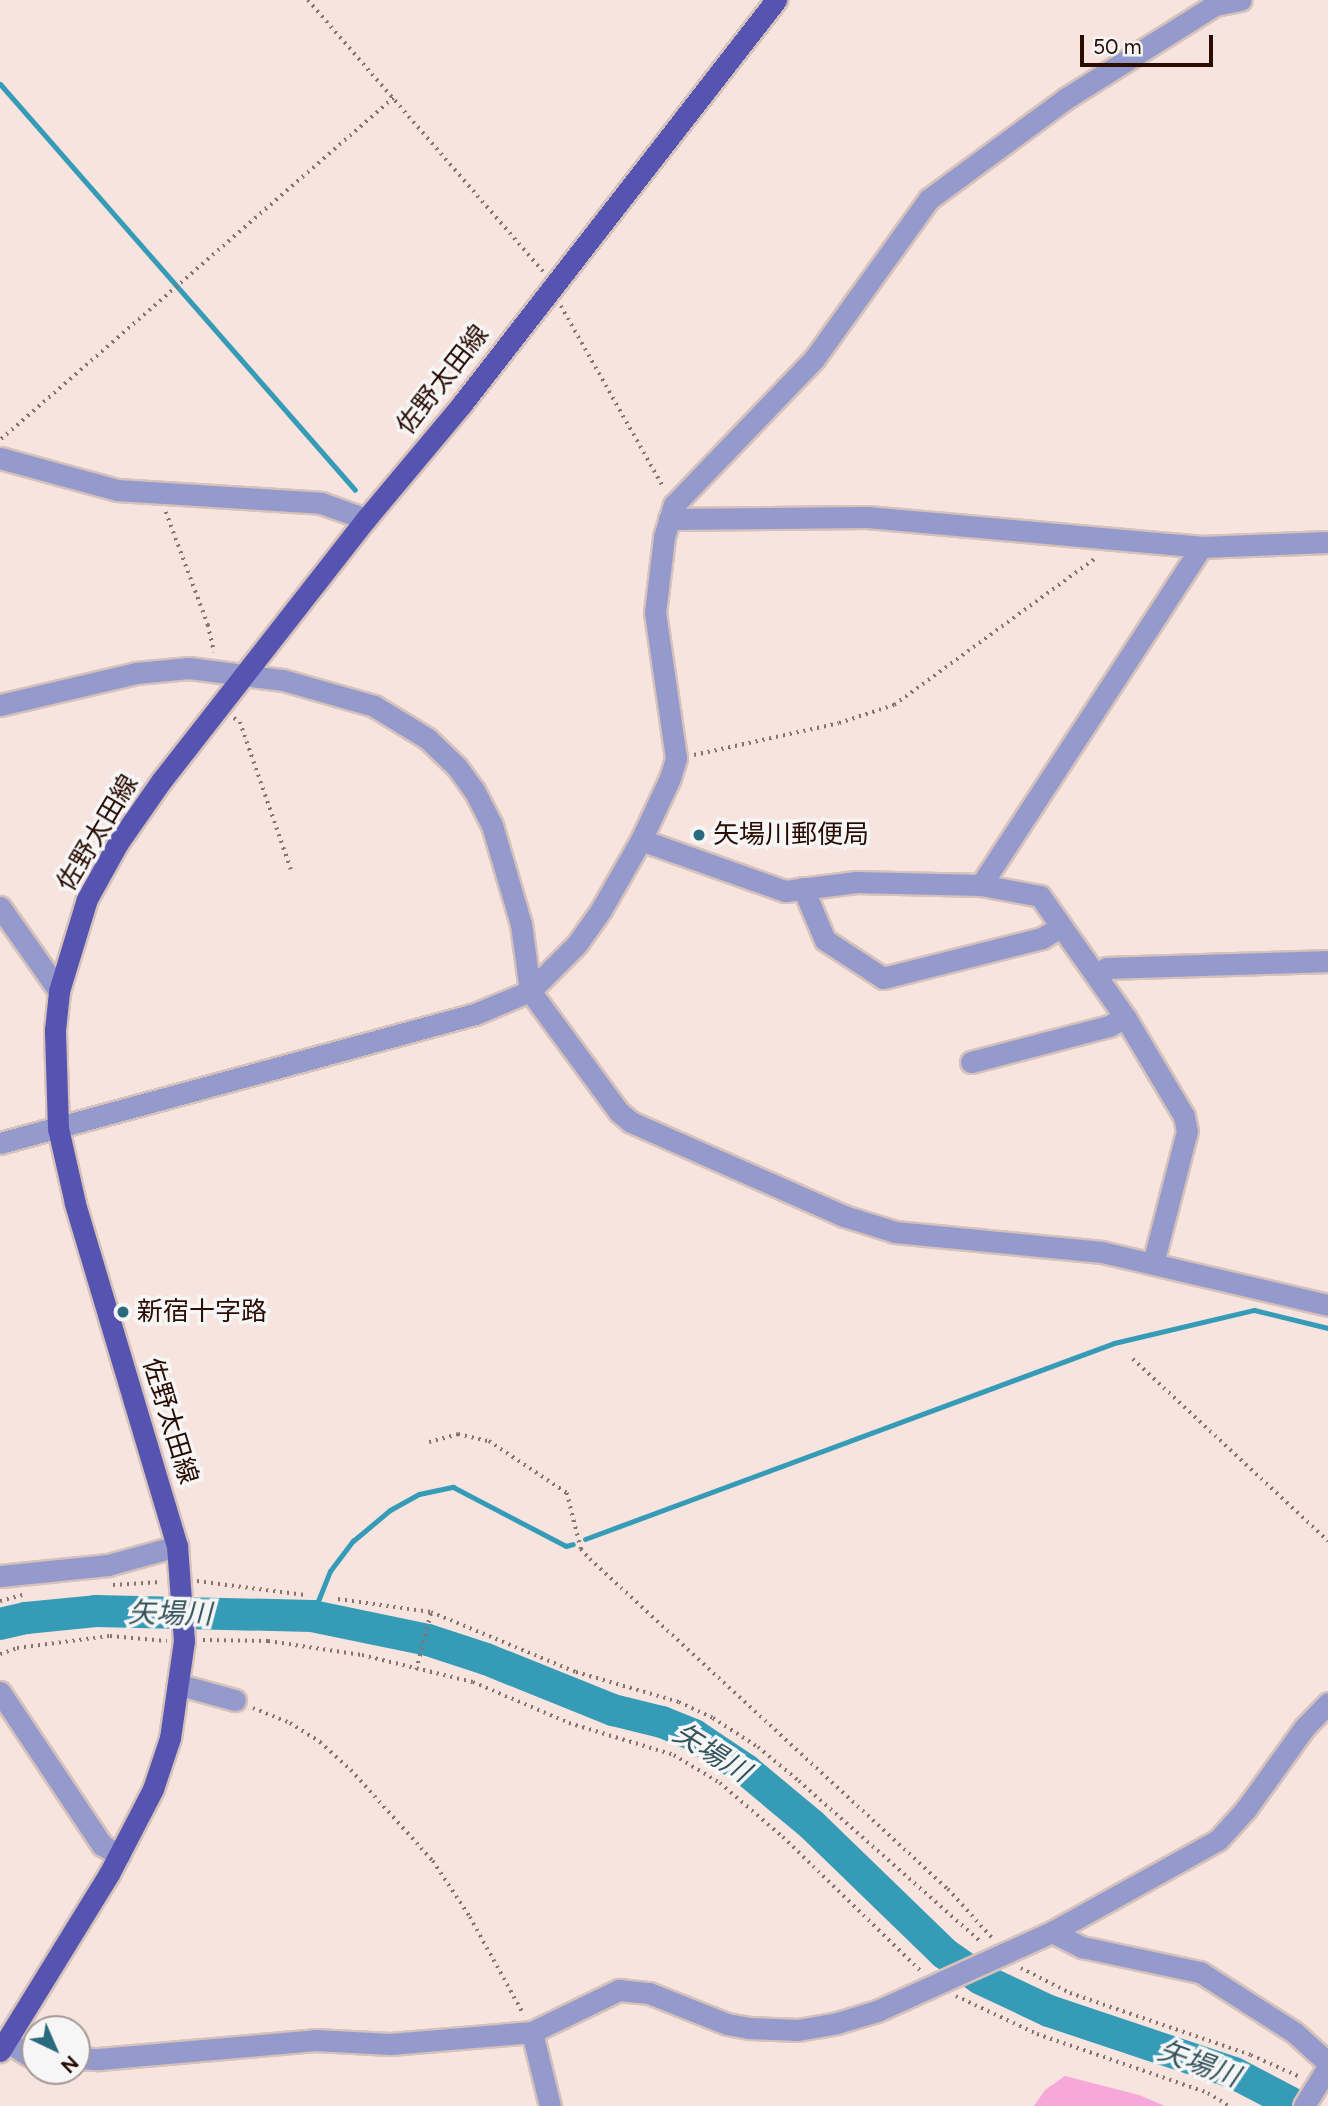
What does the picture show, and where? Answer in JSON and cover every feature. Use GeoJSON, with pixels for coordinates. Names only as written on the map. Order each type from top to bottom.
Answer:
{"type":"FeatureCollection","features":[{"type":"Feature","properties":{"kind":"main road","name":"佐野太田線"},"geometry":{"type":"LineString","coordinates":[[3,2046],[119,1856],[157,1776],[170,1738],[180,1685],[184,1638],[177,1546],[75,1203],[58,1128],[55,1030],[60,991],[88,899],[118,843],[218,708],[366,519],[462,404],[776,0]]}},
{"type":"Feature","properties":{"kind":"street"},"geometry":{"type":"LineString","coordinates":[[0,1143],[475,1014],[503,1005],[530,991],[577,944],[601,910],[641,840],[670,778],[676,758],[655,613],[671,512],[814,359],[929,199],[1065,99],[1215,5],[1241,0]]}},
{"type":"Feature","properties":{"kind":"street"},"geometry":{"type":"LineString","coordinates":[[0,458],[117,489],[321,503],[366,519]]}},
{"type":"Feature","properties":{"kind":"street"},"geometry":{"type":"LineString","coordinates":[[671,512],[867,517],[1201,547],[1328,542]]}},
{"type":"Feature","properties":{"kind":"street"},"geometry":{"type":"LineString","coordinates":[[981,885],[1201,547]]}},
{"type":"Feature","properties":{"kind":"street"},"geometry":{"type":"LineString","coordinates":[[0,705],[163,669],[246,674],[296,683],[374,706],[411,726],[457,767],[492,825],[521,924],[530,991],[619,1112],[631,1122],[844,1216],[895,1232],[957,1240],[1056,1245],[1153,1263],[1328,1305]]}},
{"type":"Feature","properties":{"kind":"street"},"geometry":{"type":"LineString","coordinates":[[641,840],[785,891],[856,882],[981,885],[1040,896],[1125,1017],[1184,1116],[1187,1131],[1153,1263]]}},
{"type":"Feature","properties":{"kind":"street"},"geometry":{"type":"LineString","coordinates":[[803,888],[825,940],[883,978],[1042,938],[1060,927]]}},
{"type":"Feature","properties":{"kind":"street"},"geometry":{"type":"LineString","coordinates":[[0,907],[60,991]]}},
{"type":"Feature","properties":{"kind":"street"},"geometry":{"type":"LineString","coordinates":[[1095,974],[1107,968],[1328,961]]}},
{"type":"Feature","properties":{"kind":"street"},"geometry":{"type":"LineString","coordinates":[[971,1062],[1110,1026],[1125,1017]]}},
{"type":"Feature","properties":{"kind":"street"},"geometry":{"type":"LineString","coordinates":[[0,1576],[108,1565],[177,1546]]}},
{"type":"Feature","properties":{"kind":"street"},"geometry":{"type":"LineString","coordinates":[[180,1685],[235,1700]]}},
{"type":"Feature","properties":{"kind":"street"},"geometry":{"type":"LineString","coordinates":[[0,1692],[102,1845],[119,1856]]}},
{"type":"Feature","properties":{"kind":"street"},"geometry":{"type":"LineString","coordinates":[[91,2059],[315,2040],[390,2045],[532,2032],[619,1990],[649,1993],[727,2024],[798,2030],[837,2023],[877,2011],[998,1958],[1052,1932],[1218,1840],[1246,1809],[1305,1727],[1328,1703]]}},
{"type":"Feature","properties":{"kind":"street"},"geometry":{"type":"LineString","coordinates":[[1052,1932],[1082,1947],[1200,1972],[1293,2032],[1318,2082]]}},
{"type":"Feature","properties":{"kind":"street"},"geometry":{"type":"LineString","coordinates":[[532,2032],[550,2106]]}},
{"type":"Feature","properties":{"kind":"street"},"geometry":{"type":"LineString","coordinates":[[3,2046],[21,2052]]}},
{"type":"Feature","properties":{"kind":"path"},"geometry":{"type":"LineString","coordinates":[[308,0],[552,286],[671,512]]}},
{"type":"Feature","properties":{"kind":"path"},"geometry":{"type":"LineString","coordinates":[[0,440],[393,98]]}},
{"type":"Feature","properties":{"kind":"path"},"geometry":{"type":"LineString","coordinates":[[164,492],[165,509],[216,649],[212,655]]}},
{"type":"Feature","properties":{"kind":"path"},"geometry":{"type":"LineString","coordinates":[[676,758],[839,723],[894,705],[1097,558],[1097,538]]}},
{"type":"Feature","properties":{"kind":"path"},"geometry":{"type":"LineString","coordinates":[[218,708],[240,722],[291,869]]}},
{"type":"Feature","properties":{"kind":"path"},"geometry":{"type":"LineString","coordinates":[[1133,1359],[1328,1541]]}},
{"type":"Feature","properties":{"kind":"path"},"geometry":{"type":"LineString","coordinates":[[429,1442],[458,1433],[489,1441],[567,1493],[582,1549],[590,1559],[948,1889],[998,1944],[998,1958]]}},
{"type":"Feature","properties":{"kind":"path"},"geometry":{"type":"LineString","coordinates":[[102,1586],[181,1584],[305,1595]]}},
{"type":"Feature","properties":{"kind":"path"},"geometry":{"type":"LineString","coordinates":[[0,1601],[34,1594]]}},
{"type":"Feature","properties":{"kind":"path"},"geometry":{"type":"LineString","coordinates":[[338,1599],[430,1615],[576,1672],[679,1702],[713,1718],[789,1773],[998,1958],[1070,1993],[1251,2055],[1318,2082]]}},
{"type":"Feature","properties":{"kind":"path"},"geometry":{"type":"LineString","coordinates":[[416,1670],[430,1615]]}},
{"type":"Feature","properties":{"kind":"path"},"geometry":{"type":"LineString","coordinates":[[0,1654],[17,1648],[110,1636],[298,1644],[350,1652],[473,1682],[569,1723],[641,1743],[696,1768],[720,1783],[783,1837],[939,1984],[1037,2034],[1208,2093],[1230,2106]]}},
{"type":"Feature","properties":{"kind":"path"},"geometry":{"type":"LineString","coordinates":[[235,1700],[290,1723],[320,1742],[351,1770],[424,1851],[470,1917],[532,2032]]}},
{"type":"Feature","properties":{"kind":"shaded area"},"geometry":{"type":"Polygon","coordinates":[[[1065,2076],[1139,2095],[1165,2106],[1034,2106],[1045,2090],[1065,2076]]]}},
{"type":"Feature","properties":{"kind":"waterway"},"geometry":{"type":"LineString","coordinates":[[0,84],[355,490]]}},
{"type":"Feature","properties":{"kind":"waterway"},"geometry":{"type":"LineString","coordinates":[[585,1539],[1114,1343],[1254,1310],[1328,1328]]}},
{"type":"Feature","properties":{"kind":"waterway"},"geometry":{"type":"LineString","coordinates":[[312,1616],[330,1571],[353,1541],[390,1510],[419,1494],[453,1487],[566,1546],[573,1544]]}},
{"type":"Feature","properties":{"kind":"waterway","name":"矢場川"},"geometry":{"type":"LineString","coordinates":[[0,1624],[26,1618],[96,1611],[312,1616],[428,1640],[486,1659],[613,1710],[662,1722],[694,1735],[746,1770],[812,1825],[944,1953],[981,1979],[1049,2011],[1234,2073],[1297,2106]]}},
{"type":"Feature","properties":{"kind":"place","name":"矢場川郵便局"},"geometry":{"type":"Point","coordinates":[699,835]}},
{"type":"Feature","properties":{"kind":"place","name":"新宿十字路"},"geometry":{"type":"Point","coordinates":[123,1312]}}]}
